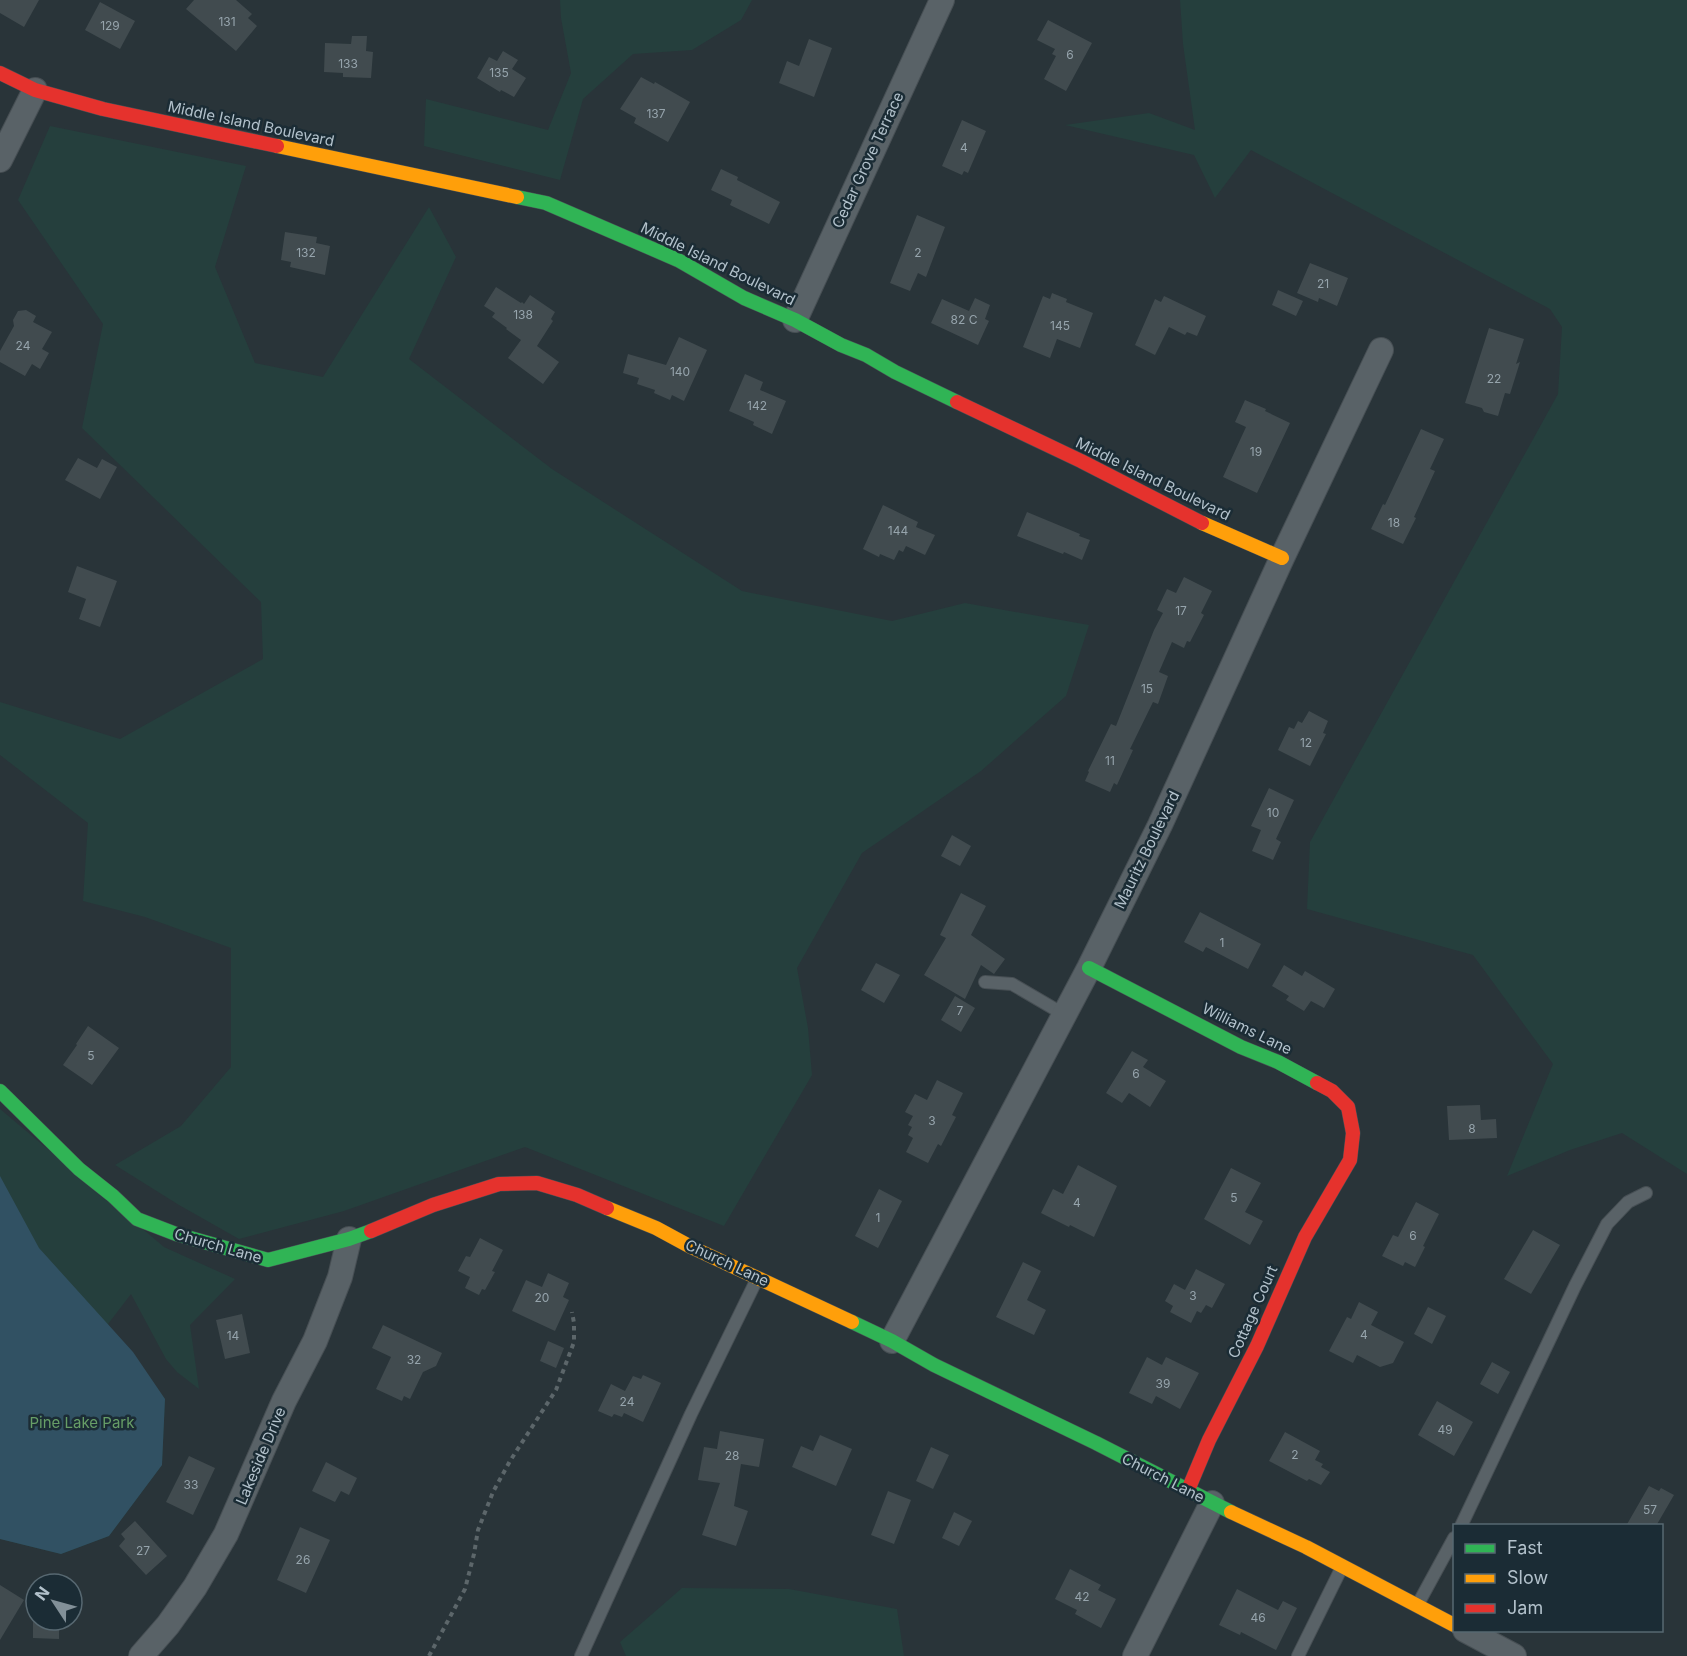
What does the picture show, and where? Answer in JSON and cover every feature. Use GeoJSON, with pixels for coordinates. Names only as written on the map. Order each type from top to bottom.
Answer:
{"type":"FeatureCollection","features":[{"type":"Feature","properties":{"kind":"street","name":"Cedar Grove Terrace"},"geometry":{"type":"LineString","coordinates":[[795,321],[942,0]]}},
{"type":"Feature","properties":{"kind":"street","name":"Middle Island Boulevard"},"geometry":{"type":"LineString","coordinates":[[0,73],[35,90],[103,109],[546,203],[678,260],[744,298],[1081,461],[1206,525],[1282,558]]}},
{"type":"Feature","properties":{"kind":"street"},"geometry":{"type":"LineString","coordinates":[[0,160],[35,90]]}},
{"type":"Feature","properties":{"kind":"street","name":"Mauritz Boulevard"},"geometry":{"type":"LineString","coordinates":[[892,1341],[1065,1015],[1160,825],[1282,558],[1381,350]]}},
{"type":"Feature","properties":{"kind":"street","name":"Williams Lane"},"geometry":{"type":"LineString","coordinates":[[1089,968],[1241,1047],[1278,1062],[1332,1091],[1348,1107],[1353,1133],[1351,1149]]}},
{"type":"Feature","properties":{"kind":"street","name":"Church Lane"},"geometry":{"type":"LineString","coordinates":[[0,1091],[79,1169],[137,1219],[176,1234],[268,1260],[349,1239],[432,1205],[499,1184],[537,1183],[577,1196],[656,1228],[892,1341],[934,1365],[1306,1547],[1453,1624]]}},
{"type":"Feature","properties":{"kind":"street","name":"Cottage Court"},"geometry":{"type":"LineString","coordinates":[[1188,1491],[1209,1440],[1257,1346],[1305,1237],[1350,1160],[1351,1149]]}},
{"type":"Feature","properties":{"kind":"street","name":"Lakeside Drive"},"geometry":{"type":"LineString","coordinates":[[141,1656],[168,1625],[195,1587],[226,1534],[284,1401],[315,1341],[340,1276],[349,1239]]}},
{"type":"Feature","properties":{"kind":"street"},"geometry":{"type":"LineString","coordinates":[[1135,1656],[1212,1503]]}},
{"type":"Feature","properties":{"kind":"street"},"geometry":{"type":"LineString","coordinates":[[1469,1632],[1514,1656]]}},
{"type":"Feature","properties":{"kind":"lane"},"geometry":{"type":"LineString","coordinates":[[985,982],[1012,984],[1065,1015]]}},
{"type":"Feature","properties":{"kind":"lane"},"geometry":{"type":"LineString","coordinates":[[1462,1524],[1606,1224],[1628,1202],[1646,1193]]}},
{"type":"Feature","properties":{"kind":"lane"},"geometry":{"type":"LineString","coordinates":[[581,1656],[691,1414],[757,1278]]}},
{"type":"Feature","properties":{"kind":"lane"},"geometry":{"type":"LineString","coordinates":[[1417,1605],[1453,1542]]}},
{"type":"Feature","properties":{"kind":"lane"},"geometry":{"type":"LineString","coordinates":[[1298,1656],[1343,1566]]}},
{"type":"Feature","properties":{"kind":"path"},"geometry":{"type":"LineString","coordinates":[[429,1656],[465,1589],[478,1530],[493,1492],[510,1461],[556,1390],[574,1342],[572,1312]]}},
{"type":"Feature","properties":{"kind":"green space"},"geometry":{"type":"Polygon","coordinates":[[[560,0],[752,0],[741,20],[692,50],[633,54],[583,99],[560,180],[424,146],[426,99],[548,130],[571,73],[560,0]]]}},
{"type":"Feature","properties":{"kind":"green space"},"geometry":{"type":"Polygon","coordinates":[[[1180,0],[1687,0],[1687,1174],[1622,1133],[1570,1150],[1507,1176],[1553,1064],[1473,955],[1307,909],[1310,842],[1558,394],[1562,327],[1550,309],[1251,150],[1215,198],[1194,155],[1065,125],[1149,113],[1195,130],[1183,44],[1180,0]]]}},
{"type":"Feature","properties":{"kind":"green space"},"geometry":{"type":"Polygon","coordinates":[[[50,126],[246,166],[215,267],[255,363],[323,377],[429,207],[456,257],[409,359],[552,469],[742,591],[892,621],[965,603],[1089,625],[1066,696],[981,771],[862,853],[797,968],[808,1028],[812,1075],[724,1226],[525,1147],[344,1211],[239,1239],[115,1165],[181,1126],[231,1067],[231,948],[145,917],[83,901],[88,823],[0,755],[0,702],[120,739],[263,659],[261,602],[82,428],[103,324],[18,200],[50,126]]]}},
{"type":"Feature","properties":{"kind":"green space","name":"Pine Lake Park"},"geometry":{"type":"Polygon","coordinates":[[[0,1109],[164,1247],[235,1279],[190,1325],[199,1389],[177,1372],[166,1359],[131,1294],[108,1324],[165,1399],[162,1465],[109,1536],[61,1554],[0,1539],[0,1109]]]}},
{"type":"Feature","properties":{"kind":"green space"},"geometry":{"type":"Polygon","coordinates":[[[682,1588],[789,1589],[897,1609],[904,1656],[626,1656],[620,1642],[682,1588]]]}},
{"type":"Feature","properties":{"kind":"water","name":"Pine Lake Park"},"geometry":{"type":"Polygon","coordinates":[[[0,1176],[39,1248],[133,1352],[165,1399],[162,1465],[109,1536],[61,1554],[0,1539],[0,1176]]]}},
{"type":"Feature","properties":{"kind":"building"},"geometry":{"type":"Polygon","coordinates":[[[0,0],[39,0],[24,27],[0,13],[0,0]]]}},
{"type":"Feature","properties":{"kind":"building"},"geometry":{"type":"Polygon","coordinates":[[[194,0],[236,0],[252,14],[248,18],[257,26],[236,51],[186,9],[194,0]]]}},
{"type":"Feature","properties":{"kind":"building"},"geometry":{"type":"Polygon","coordinates":[[[100,2],[135,21],[120,49],[85,30],[100,2]]]}},
{"type":"Feature","properties":{"kind":"building"},"geometry":{"type":"Polygon","coordinates":[[[1048,20],[1092,43],[1066,91],[1044,79],[1056,56],[1052,54],[1055,49],[1037,40],[1048,20]]]}},
{"type":"Feature","properties":{"kind":"building"},"geometry":{"type":"Polygon","coordinates":[[[352,36],[367,36],[366,51],[373,52],[371,78],[343,77],[343,73],[324,72],[325,43],[351,44],[352,36]]]}},
{"type":"Feature","properties":{"kind":"building"},"geometry":{"type":"Polygon","coordinates":[[[809,39],[832,48],[814,97],[779,83],[787,61],[799,66],[809,39]]]}},
{"type":"Feature","properties":{"kind":"building"},"geometry":{"type":"Polygon","coordinates":[[[503,51],[518,60],[512,69],[526,78],[514,97],[501,90],[500,92],[477,78],[489,57],[497,61],[503,51]]]}},
{"type":"Feature","properties":{"kind":"building"},"geometry":{"type":"Polygon","coordinates":[[[641,77],[654,84],[655,82],[690,102],[668,142],[634,123],[636,118],[620,109],[641,77]]]}},
{"type":"Feature","properties":{"kind":"building"},"geometry":{"type":"Polygon","coordinates":[[[962,120],[986,131],[968,173],[964,171],[962,175],[942,166],[962,120]]]}},
{"type":"Feature","properties":{"kind":"building"},"geometry":{"type":"Polygon","coordinates":[[[721,169],[780,202],[769,224],[730,205],[732,200],[711,190],[721,169]]]}},
{"type":"Feature","properties":{"kind":"building"},"geometry":{"type":"Polygon","coordinates":[[[917,215],[945,227],[926,277],[918,273],[910,291],[890,283],[917,215]]]}},
{"type":"Feature","properties":{"kind":"building"},"geometry":{"type":"Polygon","coordinates":[[[285,232],[317,237],[316,243],[330,246],[325,275],[290,267],[291,262],[281,260],[285,232]]]}},
{"type":"Feature","properties":{"kind":"building"},"geometry":{"type":"Polygon","coordinates":[[[1310,263],[1348,278],[1337,306],[1319,298],[1318,302],[1297,293],[1310,263]]]}},
{"type":"Feature","properties":{"kind":"building"},"geometry":{"type":"Polygon","coordinates":[[[496,287],[524,304],[530,295],[555,312],[551,319],[553,321],[537,346],[559,362],[543,384],[508,358],[521,340],[492,317],[495,313],[484,306],[496,287]]]}},
{"type":"Feature","properties":{"kind":"building"},"geometry":{"type":"Polygon","coordinates":[[[1278,290],[1303,301],[1296,316],[1272,305],[1278,290]]]}},
{"type":"Feature","properties":{"kind":"building"},"geometry":{"type":"Polygon","coordinates":[[[1052,293],[1067,299],[1066,302],[1093,313],[1080,348],[1057,339],[1050,358],[1023,347],[1043,296],[1050,299],[1052,293]]]}},
{"type":"Feature","properties":{"kind":"building"},"geometry":{"type":"Polygon","coordinates":[[[1164,296],[1206,316],[1197,336],[1187,332],[1185,335],[1169,327],[1155,355],[1135,345],[1155,299],[1161,302],[1164,296]]]}},
{"type":"Feature","properties":{"kind":"building"},"geometry":{"type":"Polygon","coordinates":[[[975,298],[990,305],[985,319],[989,321],[978,345],[931,323],[942,299],[969,311],[975,298]]]}},
{"type":"Feature","properties":{"kind":"building"},"geometry":{"type":"Polygon","coordinates":[[[26,310],[36,316],[33,322],[52,332],[42,349],[49,353],[40,369],[32,364],[25,376],[0,362],[0,351],[14,326],[13,320],[18,311],[26,310]]]}},
{"type":"Feature","properties":{"kind":"building"},"geometry":{"type":"Polygon","coordinates":[[[1489,328],[1524,339],[1510,394],[1505,393],[1498,416],[1465,403],[1489,328]]]}},
{"type":"Feature","properties":{"kind":"building"},"geometry":{"type":"Polygon","coordinates":[[[679,337],[707,350],[684,401],[672,395],[670,400],[654,393],[655,390],[637,384],[639,378],[623,373],[628,354],[666,365],[679,337]]]}},
{"type":"Feature","properties":{"kind":"building"},"geometry":{"type":"Polygon","coordinates":[[[745,374],[763,382],[760,390],[786,401],[772,434],[753,425],[754,422],[729,411],[745,374]]]}},
{"type":"Feature","properties":{"kind":"building"},"geometry":{"type":"Polygon","coordinates":[[[1245,400],[1290,423],[1257,493],[1223,477],[1246,427],[1235,422],[1245,400]]]}},
{"type":"Feature","properties":{"kind":"building"},"geometry":{"type":"Polygon","coordinates":[[[1421,429],[1444,439],[1430,469],[1435,471],[1403,544],[1371,529],[1421,429]]]}},
{"type":"Feature","properties":{"kind":"building"},"geometry":{"type":"Polygon","coordinates":[[[78,458],[97,468],[102,459],[117,467],[100,499],[65,480],[78,458]]]}},
{"type":"Feature","properties":{"kind":"building"},"geometry":{"type":"Polygon","coordinates":[[[883,505],[918,522],[916,527],[935,535],[925,555],[906,546],[903,552],[899,550],[894,560],[880,554],[879,557],[863,549],[883,505]]]}},
{"type":"Feature","properties":{"kind":"building"},"geometry":{"type":"Polygon","coordinates":[[[1027,512],[1090,540],[1082,560],[1017,536],[1027,512]]]}},
{"type":"Feature","properties":{"kind":"building"},"geometry":{"type":"Polygon","coordinates":[[[77,566],[117,581],[100,627],[79,619],[86,599],[68,592],[77,566]]]}},
{"type":"Feature","properties":{"kind":"building"},"geometry":{"type":"Polygon","coordinates":[[[1184,577],[1212,591],[1201,613],[1204,615],[1190,642],[1187,641],[1184,648],[1172,642],[1159,672],[1168,676],[1158,704],[1153,702],[1130,749],[1133,750],[1117,785],[1114,783],[1110,792],[1085,781],[1088,771],[1111,724],[1116,726],[1163,613],[1157,610],[1167,589],[1176,593],[1184,577]]]}},
{"type":"Feature","properties":{"kind":"building"},"geometry":{"type":"Polygon","coordinates":[[[1309,711],[1328,721],[1323,733],[1326,734],[1310,766],[1278,750],[1289,727],[1294,729],[1298,721],[1302,723],[1309,711]]]}},
{"type":"Feature","properties":{"kind":"building"},"geometry":{"type":"Polygon","coordinates":[[[1269,788],[1294,800],[1276,839],[1281,842],[1273,860],[1252,851],[1261,830],[1251,826],[1269,788]]]}},
{"type":"Feature","properties":{"kind":"building"},"geometry":{"type":"Polygon","coordinates":[[[952,835],[971,846],[960,866],[941,856],[952,835]]]}},
{"type":"Feature","properties":{"kind":"building"},"geometry":{"type":"Polygon","coordinates":[[[961,893],[986,906],[971,935],[1005,959],[994,974],[981,965],[965,999],[924,975],[946,938],[940,935],[961,893]]]}},
{"type":"Feature","properties":{"kind":"building"},"geometry":{"type":"Polygon","coordinates":[[[1200,912],[1261,944],[1248,969],[1206,947],[1203,952],[1184,942],[1200,912]]]}},
{"type":"Feature","properties":{"kind":"building"},"geometry":{"type":"Polygon","coordinates":[[[876,963],[900,975],[884,1003],[861,990],[876,963]]]}},
{"type":"Feature","properties":{"kind":"building"},"geometry":{"type":"Polygon","coordinates":[[[1284,965],[1302,976],[1305,971],[1335,989],[1324,1008],[1311,1001],[1304,1011],[1286,1000],[1289,996],[1272,986],[1284,965]]]}},
{"type":"Feature","properties":{"kind":"building"},"geometry":{"type":"Polygon","coordinates":[[[955,996],[975,1008],[961,1032],[941,1020],[955,996]]]}},
{"type":"Feature","properties":{"kind":"building"},"geometry":{"type":"Polygon","coordinates":[[[88,1026],[119,1048],[92,1085],[63,1065],[88,1026]]]}},
{"type":"Feature","properties":{"kind":"building"},"geometry":{"type":"Polygon","coordinates":[[[1132,1051],[1148,1060],[1143,1067],[1166,1081],[1150,1107],[1129,1093],[1122,1103],[1106,1093],[1132,1051]]]}},
{"type":"Feature","properties":{"kind":"building"},"geometry":{"type":"Polygon","coordinates":[[[937,1080],[963,1093],[952,1115],[956,1117],[941,1146],[938,1144],[928,1163],[906,1152],[913,1138],[908,1135],[912,1127],[908,1125],[913,1116],[905,1112],[915,1094],[927,1100],[937,1080]]]}},
{"type":"Feature","properties":{"kind":"building"},"geometry":{"type":"Polygon","coordinates":[[[1480,1105],[1481,1120],[1496,1119],[1497,1138],[1449,1140],[1447,1106],[1480,1105]]]}},
{"type":"Feature","properties":{"kind":"building"},"geometry":{"type":"Polygon","coordinates":[[[1078,1165],[1117,1186],[1094,1237],[1041,1213],[1053,1189],[1063,1194],[1078,1165]]]}},
{"type":"Feature","properties":{"kind":"building"},"geometry":{"type":"Polygon","coordinates":[[[1231,1168],[1261,1183],[1245,1212],[1263,1221],[1250,1245],[1204,1219],[1231,1168]]]}},
{"type":"Feature","properties":{"kind":"building"},"geometry":{"type":"Polygon","coordinates":[[[879,1189],[902,1201],[878,1248],[855,1236],[879,1189]]]}},
{"type":"Feature","properties":{"kind":"building"},"geometry":{"type":"Polygon","coordinates":[[[1416,1202],[1439,1214],[1415,1267],[1405,1262],[1403,1266],[1382,1256],[1393,1235],[1398,1237],[1416,1202]]]}},
{"type":"Feature","properties":{"kind":"building"},"geometry":{"type":"Polygon","coordinates":[[[1533,1230],[1560,1245],[1531,1294],[1504,1279],[1533,1230]]]}},
{"type":"Feature","properties":{"kind":"building"},"geometry":{"type":"Polygon","coordinates":[[[480,1238],[503,1250],[492,1271],[495,1272],[485,1290],[482,1289],[479,1295],[465,1288],[470,1277],[458,1271],[466,1256],[470,1257],[480,1238]]]}},
{"type":"Feature","properties":{"kind":"building"},"geometry":{"type":"Polygon","coordinates":[[[1023,1262],[1041,1271],[1027,1300],[1046,1310],[1034,1335],[996,1317],[1023,1262]]]}},
{"type":"Feature","properties":{"kind":"building"},"geometry":{"type":"Polygon","coordinates":[[[1196,1269],[1225,1284],[1212,1308],[1206,1305],[1201,1313],[1197,1311],[1191,1323],[1170,1312],[1173,1306],[1165,1301],[1174,1284],[1185,1290],[1196,1269]]]}},
{"type":"Feature","properties":{"kind":"building"},"geometry":{"type":"Polygon","coordinates":[[[548,1273],[569,1283],[563,1297],[569,1300],[555,1331],[512,1311],[526,1280],[542,1287],[548,1273]]]}},
{"type":"Feature","properties":{"kind":"building"},"geometry":{"type":"Polygon","coordinates":[[[1359,1302],[1378,1312],[1371,1325],[1404,1342],[1393,1363],[1380,1367],[1357,1355],[1353,1363],[1329,1351],[1347,1317],[1351,1319],[1359,1302]]]}},
{"type":"Feature","properties":{"kind":"building"},"geometry":{"type":"Polygon","coordinates":[[[1428,1307],[1446,1316],[1432,1344],[1414,1334],[1428,1307]]]}},
{"type":"Feature","properties":{"kind":"building"},"geometry":{"type":"Polygon","coordinates":[[[242,1314],[250,1353],[225,1359],[216,1320],[242,1314]]]}},
{"type":"Feature","properties":{"kind":"building"},"geometry":{"type":"Polygon","coordinates":[[[383,1325],[442,1353],[436,1366],[423,1372],[410,1399],[404,1396],[402,1401],[376,1389],[391,1357],[372,1348],[383,1325]]]}},
{"type":"Feature","properties":{"kind":"building"},"geometry":{"type":"Polygon","coordinates":[[[548,1341],[564,1348],[556,1368],[540,1361],[548,1341]]]}},
{"type":"Feature","properties":{"kind":"building"},"geometry":{"type":"Polygon","coordinates":[[[1147,1357],[1162,1365],[1166,1357],[1199,1373],[1180,1409],[1156,1396],[1152,1404],[1129,1393],[1147,1357]]]}},
{"type":"Feature","properties":{"kind":"building"},"geometry":{"type":"Polygon","coordinates":[[[1492,1362],[1510,1372],[1498,1394],[1480,1384],[1492,1362]]]}},
{"type":"Feature","properties":{"kind":"building"},"geometry":{"type":"Polygon","coordinates":[[[643,1375],[661,1383],[643,1422],[624,1413],[622,1417],[614,1414],[612,1417],[598,1411],[611,1384],[625,1391],[633,1376],[641,1379],[643,1375]]]}},
{"type":"Feature","properties":{"kind":"building"},"geometry":{"type":"Polygon","coordinates":[[[1437,1401],[1473,1422],[1454,1456],[1418,1435],[1437,1401]]]}},
{"type":"Feature","properties":{"kind":"building"},"geometry":{"type":"Polygon","coordinates":[[[720,1431],[764,1439],[759,1467],[741,1464],[734,1506],[748,1511],[736,1546],[702,1535],[720,1483],[698,1480],[704,1447],[717,1449],[720,1431]]]}},
{"type":"Feature","properties":{"kind":"building"},"geometry":{"type":"Polygon","coordinates":[[[1285,1432],[1320,1451],[1315,1460],[1323,1464],[1321,1467],[1330,1472],[1321,1485],[1309,1479],[1307,1481],[1269,1461],[1285,1432]]]}},
{"type":"Feature","properties":{"kind":"building"},"geometry":{"type":"Polygon","coordinates":[[[820,1435],[852,1449],[836,1486],[792,1467],[801,1446],[813,1451],[820,1435]]]}},
{"type":"Feature","properties":{"kind":"building"},"geometry":{"type":"Polygon","coordinates":[[[931,1447],[949,1455],[933,1489],[916,1481],[931,1447]]]}},
{"type":"Feature","properties":{"kind":"building"},"geometry":{"type":"Polygon","coordinates":[[[189,1456],[215,1468],[193,1515],[166,1502],[189,1456]]]}},
{"type":"Feature","properties":{"kind":"building"},"geometry":{"type":"Polygon","coordinates":[[[326,1462],[357,1478],[349,1495],[341,1491],[335,1502],[312,1491],[326,1462]]]}},
{"type":"Feature","properties":{"kind":"building"},"geometry":{"type":"Polygon","coordinates":[[[1649,1486],[1659,1491],[1661,1488],[1674,1495],[1657,1524],[1627,1524],[1649,1486]]]}},
{"type":"Feature","properties":{"kind":"building"},"geometry":{"type":"Polygon","coordinates":[[[888,1491],[911,1500],[894,1544],[871,1535],[888,1491]]]}},
{"type":"Feature","properties":{"kind":"building"},"geometry":{"type":"Polygon","coordinates":[[[954,1512],[972,1521],[959,1546],[942,1538],[954,1512]]]}},
{"type":"Feature","properties":{"kind":"building"},"geometry":{"type":"Polygon","coordinates":[[[135,1521],[167,1556],[146,1575],[119,1546],[125,1539],[121,1534],[135,1521]]]}},
{"type":"Feature","properties":{"kind":"building"},"geometry":{"type":"Polygon","coordinates":[[[300,1527],[330,1540],[306,1593],[277,1580],[300,1527]]]}},
{"type":"Feature","properties":{"kind":"building"},"geometry":{"type":"Polygon","coordinates":[[[1070,1569],[1101,1585],[1098,1590],[1116,1599],[1101,1628],[1075,1614],[1077,1610],[1055,1599],[1070,1569]]]}},
{"type":"Feature","properties":{"kind":"building"},"geometry":{"type":"Polygon","coordinates":[[[0,1585],[24,1600],[0,1640],[0,1585]]]}},
{"type":"Feature","properties":{"kind":"building"},"geometry":{"type":"Polygon","coordinates":[[[1237,1589],[1278,1610],[1283,1601],[1297,1608],[1276,1650],[1241,1632],[1240,1635],[1219,1625],[1237,1589]]]}},
{"type":"Feature","properties":{"kind":"building"},"geometry":{"type":"Polygon","coordinates":[[[33,1632],[59,1632],[59,1639],[33,1638],[33,1632]]]}},
{"type":"Feature","properties":{"kind":"traffic: fast"},"geometry":{"type":"LineString","coordinates":[[517,197],[546,203],[678,260],[744,298],[795,320],[957,402]]}},
{"type":"Feature","properties":{"kind":"traffic: fast"},"geometry":{"type":"LineString","coordinates":[[1089,968],[1241,1047],[1278,1062],[1317,1083]]}},
{"type":"Feature","properties":{"kind":"traffic: fast"},"geometry":{"type":"LineString","coordinates":[[0,1091],[79,1169],[137,1219],[176,1234],[268,1260],[371,1231]]}},
{"type":"Feature","properties":{"kind":"traffic: fast"},"geometry":{"type":"LineString","coordinates":[[852,1322],[1231,1512]]}},
{"type":"Feature","properties":{"kind":"traffic: slow"},"geometry":{"type":"LineString","coordinates":[[277,146],[517,197]]}},
{"type":"Feature","properties":{"kind":"traffic: slow"},"geometry":{"type":"LineString","coordinates":[[1202,523],[1282,558]]}},
{"type":"Feature","properties":{"kind":"traffic: slow"},"geometry":{"type":"LineString","coordinates":[[607,1208],[656,1228],[691,1247],[852,1322]]}},
{"type":"Feature","properties":{"kind":"traffic: slow"},"geometry":{"type":"LineString","coordinates":[[1231,1512],[1306,1547],[1453,1624]]}},
{"type":"Feature","properties":{"kind":"traffic: jam"},"geometry":{"type":"LineString","coordinates":[[0,73],[35,90],[103,109],[277,146]]}},
{"type":"Feature","properties":{"kind":"traffic: jam"},"geometry":{"type":"LineString","coordinates":[[957,402],[1081,461],[1202,523]]}},
{"type":"Feature","properties":{"kind":"traffic: jam"},"geometry":{"type":"LineString","coordinates":[[1188,1490],[1209,1440],[1257,1346],[1305,1237],[1350,1160],[1353,1133],[1348,1107],[1332,1091],[1317,1083]]}},
{"type":"Feature","properties":{"kind":"traffic: jam"},"geometry":{"type":"LineString","coordinates":[[371,1231],[433,1205],[499,1184],[537,1183],[577,1195],[607,1208]]}}]}
